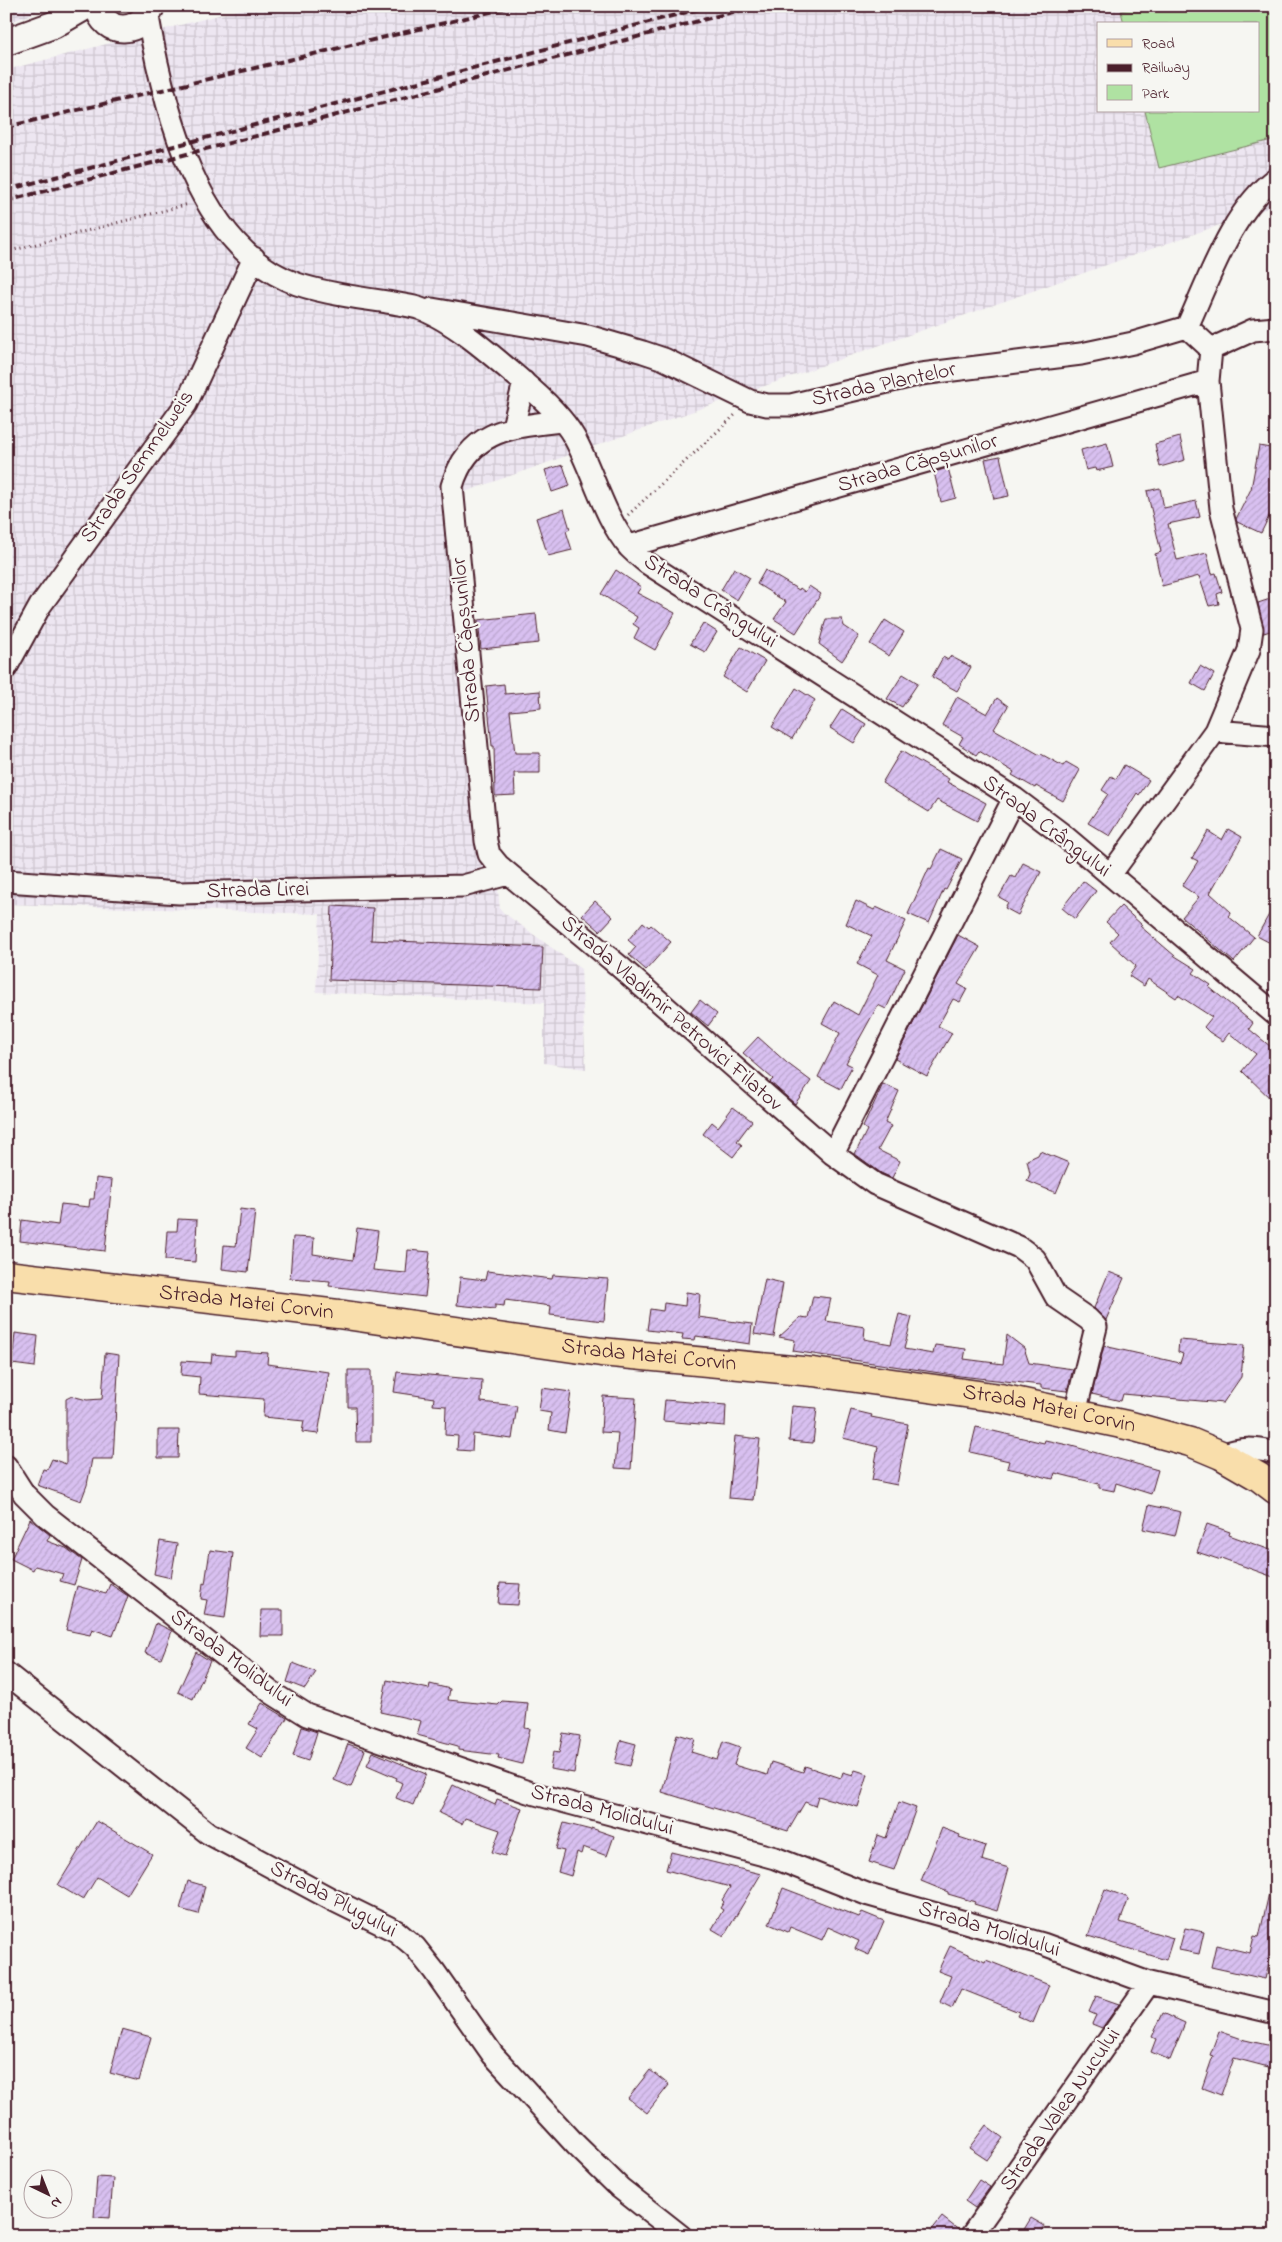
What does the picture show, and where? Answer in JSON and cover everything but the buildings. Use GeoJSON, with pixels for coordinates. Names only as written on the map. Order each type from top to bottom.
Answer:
{"type":"FeatureCollection","features":[{"type":"Feature","properties":{"kind":"main road","name":"Strada Matei Corvin"},"geometry":{"type":"LineString","coordinates":[[6,1275],[338,1314],[601,1352],[813,1372],[1000,1398],[1076,1413],[1190,1442],[1220,1455],[1259,1477],[1276,1490]]}},
{"type":"Feature","properties":{"kind":"street"},"geometry":{"type":"LineString","coordinates":[[6,42],[53,25],[86,6]]}},
{"type":"Feature","properties":{"kind":"street"},"geometry":{"type":"LineString","coordinates":[[53,25],[110,20],[137,26],[150,12]]}},
{"type":"Feature","properties":{"kind":"street","name":"Strada Crângului"},"geometry":{"type":"LineString","coordinates":[[150,12],[156,62],[176,134],[192,176],[217,218],[254,258],[271,272],[298,284],[418,308],[450,324],[524,382],[562,421],[584,458],[616,526],[629,546],[647,563],[1014,798],[1063,834],[1276,1015]]}},
{"type":"Feature","properties":{"kind":"street","name":"Strada Crângului"},"geometry":{"type":"LineString","coordinates":[[110,20],[156,62]]}},
{"type":"Feature","properties":{"kind":"street"},"geometry":{"type":"LineString","coordinates":[[1211,350],[1187,327],[1230,234],[1252,200],[1266,185],[1276,178]]}},
{"type":"Feature","properties":{"kind":"street","name":"Strada Semmelweis"},"geometry":{"type":"LineString","coordinates":[[6,668],[40,606],[186,404],[254,258]]}},
{"type":"Feature","properties":{"kind":"street","name":"Strada Plantelor"},"geometry":{"type":"LineString","coordinates":[[418,308],[453,312],[588,336],[664,359],[750,401],[767,405],[791,405],[921,374],[1081,354],[1133,343],[1187,327]]}},
{"type":"Feature","properties":{"kind":"street"},"geometry":{"type":"LineString","coordinates":[[1211,350],[1253,330],[1276,328]]}},
{"type":"Feature","properties":{"kind":"street"},"geometry":{"type":"LineString","coordinates":[[1110,875],[1215,731],[1249,650],[1252,629],[1220,509],[1208,381],[1211,350]]}},
{"type":"Feature","properties":{"kind":"street","name":"Strada Căpșunilor"},"geometry":{"type":"LineString","coordinates":[[629,546],[1208,381]]}},
{"type":"Feature","properties":{"kind":"street"},"geometry":{"type":"LineString","coordinates":[[513,427],[524,382]]}},
{"type":"Feature","properties":{"kind":"street","name":"Strada Căpșunilor"},"geometry":{"type":"LineString","coordinates":[[508,874],[489,854],[486,842],[452,486],[459,466],[474,447],[497,432],[513,427],[562,421]]}},
{"type":"Feature","properties":{"kind":"street"},"geometry":{"type":"LineString","coordinates":[[1215,731],[1276,736]]}},
{"type":"Feature","properties":{"kind":"street"},"geometry":{"type":"LineString","coordinates":[[833,1154],[1014,798]]}},
{"type":"Feature","properties":{"kind":"street","name":"Strada Lirei"},"geometry":{"type":"LineString","coordinates":[[6,881],[178,893],[463,886],[508,874]]}},
{"type":"Feature","properties":{"kind":"street","name":"Strada Vladimir Petrovici Filatov"},"geometry":{"type":"LineString","coordinates":[[508,874],[619,966],[833,1154],[875,1184],[1019,1247],[1035,1259],[1056,1297],[1088,1319],[1096,1327],[1076,1413]]}},
{"type":"Feature","properties":{"kind":"street"},"geometry":{"type":"LineString","coordinates":[[1220,1455],[1246,1448],[1276,1453]]}},
{"type":"Feature","properties":{"kind":"street","name":"Strada Molidului"},"geometry":{"type":"LineString","coordinates":[[6,1466],[24,1494],[45,1515],[272,1693],[308,1715],[528,1792],[775,1858],[869,1895],[1044,1944],[1149,1983],[1276,2013]]}},
{"type":"Feature","properties":{"kind":"street","name":"Strada Plugului"},"geometry":{"type":"LineString","coordinates":[[6,1673],[208,1833],[325,1896],[396,1931],[415,1948],[434,1971],[493,2055],[576,2144],[620,2188],[681,2236]]}},
{"type":"Feature","properties":{"kind":"street","name":"Strada Valea Nucului"},"geometry":{"type":"LineString","coordinates":[[971,2236],[1149,1983]]}},
{"type":"Feature","properties":{"kind":"path"},"geometry":{"type":"LineString","coordinates":[[6,252],[206,200]]}},
{"type":"Feature","properties":{"kind":"path"},"geometry":{"type":"LineString","coordinates":[[616,526],[750,401]]}},
{"type":"Feature","properties":{"kind":"shaded area"},"geometry":{"type":"Polygon","coordinates":[[[6,6],[51,6],[6,24],[6,6]]]}},
{"type":"Feature","properties":{"kind":"shaded area"},"geometry":{"type":"Polygon","coordinates":[[[254,6],[1276,6],[1276,205],[459,494],[500,910],[581,969],[586,1069],[544,1063],[544,1003],[316,992],[320,914],[6,904],[6,70],[254,6]]]}},
{"type":"Feature","properties":{"kind":"green space"},"geometry":{"type":"Polygon","coordinates":[[[1139,6],[1276,6],[1276,139],[1159,168],[1145,112],[1260,112],[1260,22],[1124,22],[1121,11],[1139,6]]]}},
{"type":"Feature","properties":{"kind":"railway"},"geometry":{"type":"LineString","coordinates":[[6,127],[516,6]]}},
{"type":"Feature","properties":{"kind":"railway"},"geometry":{"type":"LineString","coordinates":[[6,190],[710,6]]}},
{"type":"Feature","properties":{"kind":"railway"},"geometry":{"type":"LineString","coordinates":[[6,201],[756,6]]}}]}
